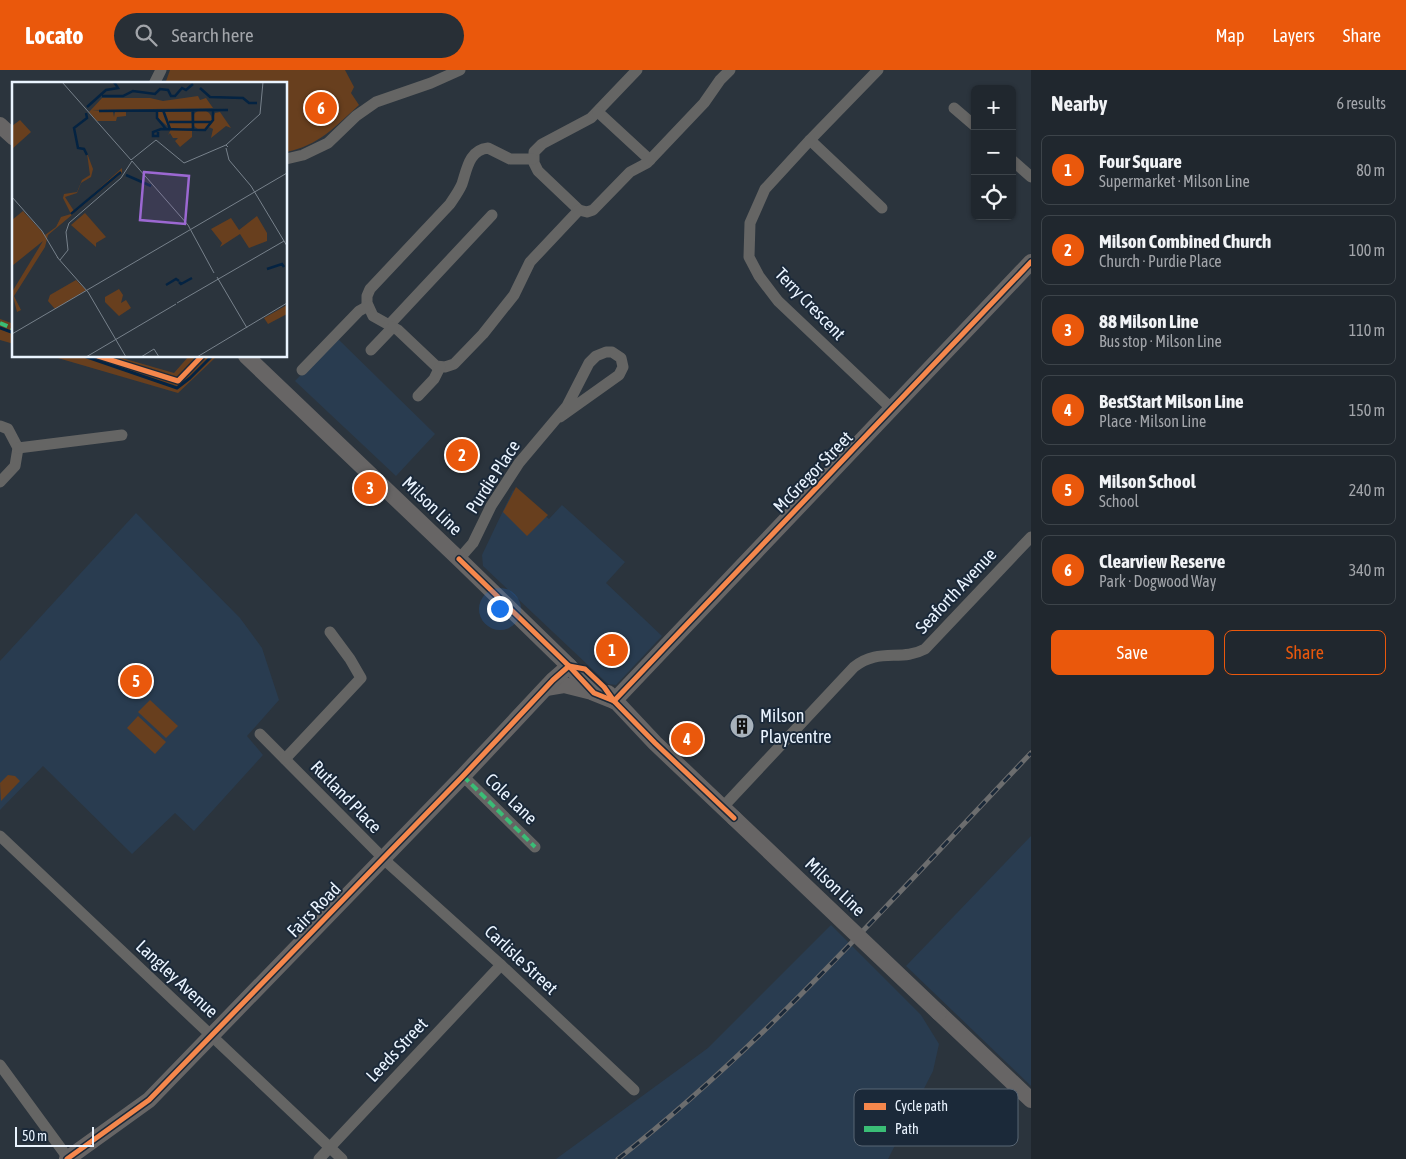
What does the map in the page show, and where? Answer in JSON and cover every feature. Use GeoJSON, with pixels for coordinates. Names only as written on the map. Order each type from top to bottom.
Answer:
{"type":"FeatureCollection","features":[{"type":"Feature","properties":{"kind":"street"},"geometry":{"type":"LineString","coordinates":[[155,82],[161,70]]}},
{"type":"Feature","properties":{"kind":"street"},"geometry":{"type":"LineString","coordinates":[[288,159],[303,155],[328,143],[361,112],[376,102],[431,83],[460,70]]}},
{"type":"Feature","properties":{"kind":"street"},"geometry":{"type":"LineString","coordinates":[[637,70],[598,112],[586,121],[539,146],[534,152],[533,159],[542,176],[579,210],[587,212],[593,210],[630,172],[650,160],[704,103],[720,80],[730,70]]}},
{"type":"Feature","properties":{"kind":"street","name":"Terry Crescent"},"geometry":{"type":"LineString","coordinates":[[878,70],[765,189],[750,223],[749,257],[759,276],[778,302],[892,409]]}},
{"type":"Feature","properties":{"kind":"street"},"geometry":{"type":"LineString","coordinates":[[954,108],[971,123]]}},
{"type":"Feature","properties":{"kind":"street"},"geometry":{"type":"LineString","coordinates":[[598,112],[650,160]]}},
{"type":"Feature","properties":{"kind":"street"},"geometry":{"type":"LineString","coordinates":[[0,125],[12,136]]}},
{"type":"Feature","properties":{"kind":"street"},"geometry":{"type":"LineString","coordinates":[[810,140],[882,208]]}},
{"type":"Feature","properties":{"kind":"street"},"geometry":{"type":"LineString","coordinates":[[533,159],[510,159],[488,148],[481,150],[472,157],[467,165],[460,189],[450,204],[370,288],[367,296],[368,306],[373,316],[391,326],[432,364],[440,368],[454,364],[483,334],[514,295],[530,262],[579,210]]}},
{"type":"Feature","properties":{"kind":"street"},"geometry":{"type":"LineString","coordinates":[[1016,164],[1031,177]]}},
{"type":"Feature","properties":{"kind":"street"},"geometry":{"type":"LineString","coordinates":[[371,350],[492,215]]}},
{"type":"Feature","properties":{"kind":"street","name":"McGregor Street"},"geometry":{"type":"LineString","coordinates":[[614,701],[1031,262]]}},
{"type":"Feature","properties":{"kind":"street"},"geometry":{"type":"LineString","coordinates":[[302,370],[359,311],[368,306]]}},
{"type":"Feature","properties":{"kind":"street","name":"Purdie Place"},"geometry":{"type":"LineString","coordinates":[[459,559],[473,544],[491,506],[520,463],[560,417],[592,359],[606,352],[612,352],[621,358],[623,367],[619,375],[560,417]]}},
{"type":"Feature","properties":{"kind":"street","name":"Milson Line"},"geometry":{"type":"LineString","coordinates":[[248,358],[459,559],[569,666],[594,693],[614,701]]}},
{"type":"Feature","properties":{"kind":"street"},"geometry":{"type":"LineString","coordinates":[[418,396],[434,379],[440,368]]}},
{"type":"Feature","properties":{"kind":"street"},"geometry":{"type":"LineString","coordinates":[[0,426],[8,429],[18,448],[15,466],[0,482]]}},
{"type":"Feature","properties":{"kind":"street"},"geometry":{"type":"LineString","coordinates":[[18,448],[122,435]]}},
{"type":"Feature","properties":{"kind":"street","name":"Seaforth Avenue"},"geometry":{"type":"LineString","coordinates":[[728,813],[854,668],[873,657],[908,655],[925,649],[1031,536]]}},
{"type":"Feature","properties":{"kind":"street","name":"Rutland Place"},"geometry":{"type":"LineString","coordinates":[[285,759],[361,678],[330,632]]}},
{"type":"Feature","properties":{"kind":"street","name":"Milson Line"},"geometry":{"type":"LineString","coordinates":[[569,666],[585,669],[648,734],[655,744],[1031,1100]]}},
{"type":"Feature","properties":{"kind":"street","name":"Fairs Road"},"geometry":{"type":"LineString","coordinates":[[68,1158],[149,1100],[569,666]]}},
{"type":"Feature","properties":{"kind":"street"},"geometry":{"type":"LineString","coordinates":[[546,688],[564,685],[594,693]]}},
{"type":"Feature","properties":{"kind":"street","name":"Rutland Place"},"geometry":{"type":"LineString","coordinates":[[260,734],[383,858]]}},
{"type":"Feature","properties":{"kind":"street","name":"Cole Lane"},"geometry":{"type":"LineString","coordinates":[[463,776],[535,847]]}},
{"type":"Feature","properties":{"kind":"street","name":"Langley Avenue"},"geometry":{"type":"LineString","coordinates":[[0,836],[342,1159]]}},
{"type":"Feature","properties":{"kind":"street","name":"Carlisle Street"},"geometry":{"type":"LineString","coordinates":[[383,858],[501,965],[634,1090]]}},
{"type":"Feature","properties":{"kind":"street","name":"Leeds Street"},"geometry":{"type":"LineString","coordinates":[[319,1159],[501,965]]}},
{"type":"Feature","properties":{"kind":"street"},"geometry":{"type":"LineString","coordinates":[[0,1065],[68,1158]]}},
{"type":"Feature","properties":{"kind":"shaded area"},"geometry":{"type":"Polygon","coordinates":[[[170,70],[345,70],[354,87],[351,93],[359,105],[334,128],[317,140],[288,151],[288,82],[166,82],[170,70]]]}},
{"type":"Feature","properties":{"kind":"shaded area"},"geometry":{"type":"Polygon","coordinates":[[[0,319],[12,323],[12,343],[0,340],[0,319]]]}},
{"type":"Feature","properties":{"kind":"shaded area"},"geometry":{"type":"Polygon","coordinates":[[[337,338],[435,434],[396,476],[295,381],[337,338]]]}},
{"type":"Feature","properties":{"kind":"shaded area"},"geometry":{"type":"Polygon","coordinates":[[[58,358],[122,358],[174,373],[187,358],[215,358],[178,393],[58,358]]]}},
{"type":"Feature","properties":{"kind":"shaded area"},"geometry":{"type":"Polygon","coordinates":[[[516,487],[548,515],[527,536],[503,512],[516,487]]]}},
{"type":"Feature","properties":{"kind":"shaded area"},"geometry":{"type":"Polygon","coordinates":[[[513,490],[549,519],[562,505],[625,562],[606,583],[662,636],[616,685],[608,684],[483,566],[482,555],[513,490]]]}},
{"type":"Feature","properties":{"kind":"shaded area"},"geometry":{"type":"Polygon","coordinates":[[[136,513],[240,618],[262,648],[279,700],[247,736],[263,755],[194,831],[175,813],[132,854],[43,766],[0,810],[0,661],[136,513]]]}},
{"type":"Feature","properties":{"kind":"shaded area"},"geometry":{"type":"Polygon","coordinates":[[[150,700],[178,726],[166,738],[138,712],[150,700]]]}},
{"type":"Feature","properties":{"kind":"shaded area"},"geometry":{"type":"Polygon","coordinates":[[[138,716],[166,742],[155,754],[127,728],[138,716]]]}},
{"type":"Feature","properties":{"kind":"shaded area"},"geometry":{"type":"Polygon","coordinates":[[[8,775],[15,776],[20,781],[1,801],[0,783],[8,775]]]}},
{"type":"Feature","properties":{"kind":"shaded area"},"geometry":{"type":"Polygon","coordinates":[[[1031,836],[1031,1086],[906,966],[1031,836]]]}},
{"type":"Feature","properties":{"kind":"shaded area"},"geometry":{"type":"Polygon","coordinates":[[[831,925],[921,1015],[939,1044],[933,1071],[924,1089],[854,1089],[854,1146],[895,1146],[888,1159],[556,1159],[708,1048],[831,925]]]}},
{"type":"Feature","properties":{"kind":"waterway"},"geometry":{"type":"LineString","coordinates":[[0,328],[12,332]]}},
{"type":"Feature","properties":{"kind":"waterway"},"geometry":{"type":"LineString","coordinates":[[90,358],[177,388],[210,358]]}},
{"type":"Feature","properties":{"kind":"railway"},"geometry":{"type":"LineString","coordinates":[[618,1159],[728,1065],[832,964],[1031,753]]}},
{"type":"Feature","properties":{"kind":"marked path"},"geometry":{"type":"LineString","coordinates":[[0,323],[12,328]]}},
{"type":"Feature","properties":{"kind":"marked path"},"geometry":{"type":"LineString","coordinates":[[463,776],[535,847]]}},
{"type":"Feature","properties":{"kind":"cycle path"},"geometry":{"type":"LineString","coordinates":[[614,701],[1031,262]]}},
{"type":"Feature","properties":{"kind":"cycle path"},"geometry":{"type":"LineString","coordinates":[[104,358],[178,381],[200,358]]}},
{"type":"Feature","properties":{"kind":"cycle path"},"geometry":{"type":"LineString","coordinates":[[459,559],[569,666],[594,693],[614,701]]}},
{"type":"Feature","properties":{"kind":"cycle path"},"geometry":{"type":"LineString","coordinates":[[569,666],[585,669],[655,743],[734,818]]}},
{"type":"Feature","properties":{"kind":"cycle path"},"geometry":{"type":"LineString","coordinates":[[67,1159],[149,1100],[463,776],[553,680],[569,666]]}},
{"type":"Feature","properties":{"kind":"place","name":"Clearview Reserve"},"geometry":{"type":"Point","coordinates":[321,108]}},
{"type":"Feature","properties":{"kind":"place","name":"Milson Combined Church"},"geometry":{"type":"Point","coordinates":[462,455]}},
{"type":"Feature","properties":{"kind":"place","name":"88 Milson Line"},"geometry":{"type":"Point","coordinates":[370,488]}},
{"type":"Feature","properties":{"kind":"place","name":"Four Square"},"geometry":{"type":"Point","coordinates":[612,650]}},
{"type":"Feature","properties":{"kind":"place","name":"Milson School"},"geometry":{"type":"Point","coordinates":[136,681]}},
{"type":"Feature","properties":{"kind":"place","name":"Milson Playcentre"},"geometry":{"type":"Point","coordinates":[742,726]}},
{"type":"Feature","properties":{"kind":"place","name":"BestStart Milson Line"},"geometry":{"type":"Point","coordinates":[687,739]}}]}
